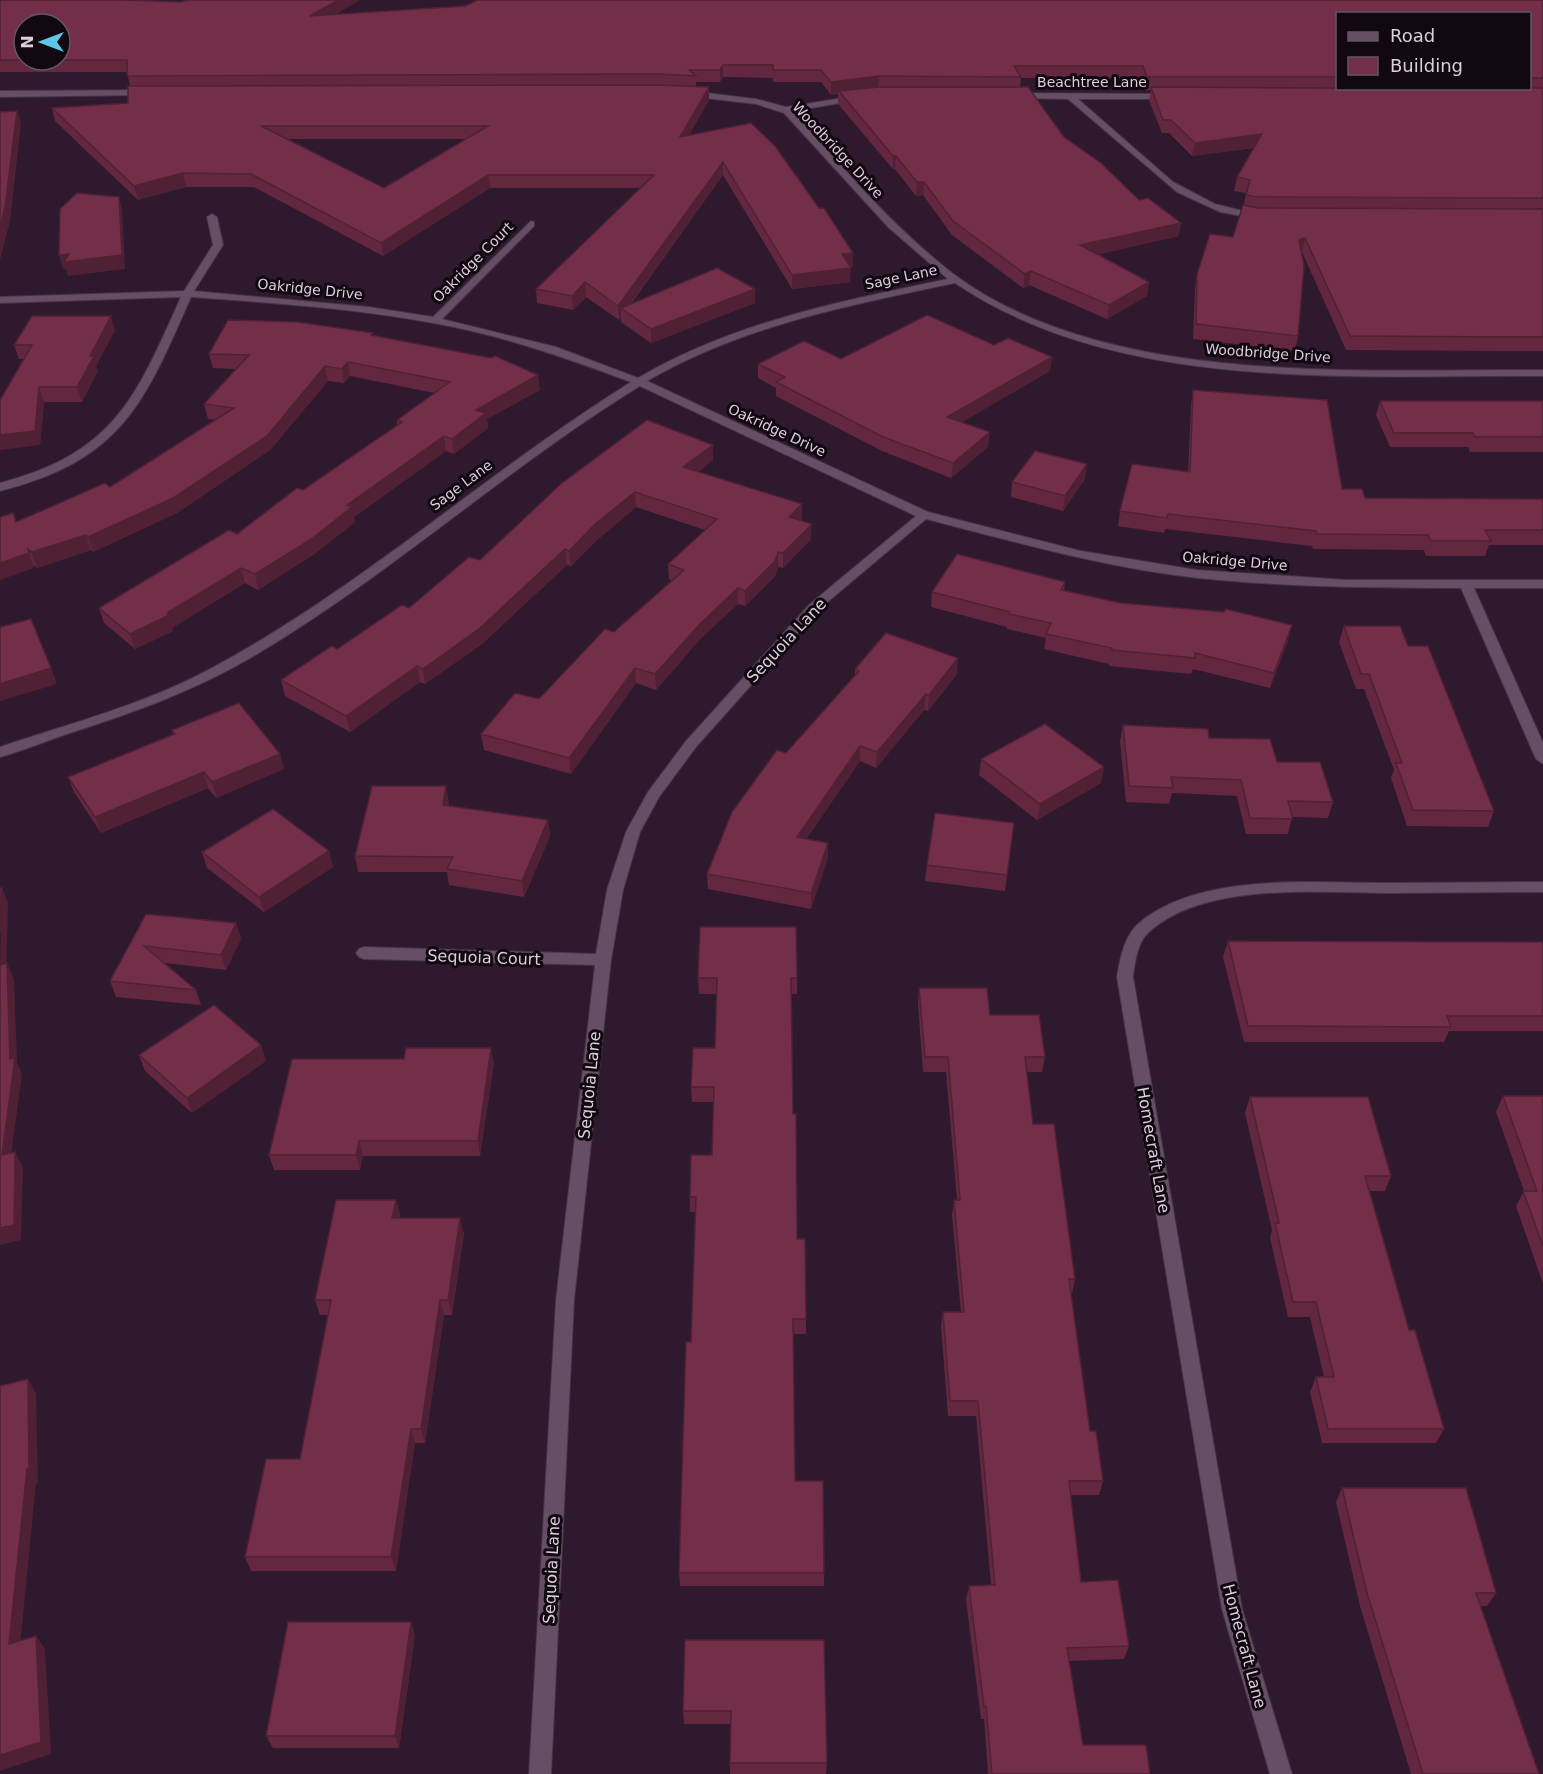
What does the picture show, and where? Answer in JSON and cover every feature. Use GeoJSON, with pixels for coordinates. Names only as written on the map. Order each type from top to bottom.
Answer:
{"type":"FeatureCollection","features":[{"type":"Feature","properties":{"kind":"street"},"geometry":{"type":"LineString","coordinates":[[0,93],[157,92]]}},
{"type":"Feature","properties":{"kind":"street","name":"Woodbridge Drive"},"geometry":{"type":"LineString","coordinates":[[682,93],[729,96],[786,110],[867,201],[918,249],[957,280],[994,303],[1044,324],[1117,349],[1153,357],[1243,367],[1543,373]]}},
{"type":"Feature","properties":{"kind":"street","name":"Beachtree Lane"},"geometry":{"type":"LineString","coordinates":[[1002,95],[1177,96]]}},
{"type":"Feature","properties":{"kind":"street"},"geometry":{"type":"LineString","coordinates":[[786,110],[829,100],[868,96]]}},
{"type":"Feature","properties":{"kind":"street"},"geometry":{"type":"LineString","coordinates":[[1070,96],[1170,184],[1185,194],[1233,213],[1265,216]]}},
{"type":"Feature","properties":{"kind":"street"},"geometry":{"type":"LineString","coordinates":[[0,487],[35,475],[87,450],[112,431],[132,406],[179,317],[188,294],[218,245],[212,218]]}},
{"type":"Feature","properties":{"kind":"street","name":"Oakridge Court"},"geometry":{"type":"LineString","coordinates":[[435,320],[531,224]]}},
{"type":"Feature","properties":{"kind":"street","name":"Sage Lane"},"geometry":{"type":"LineString","coordinates":[[0,752],[127,708],[186,685],[240,659],[363,578],[539,446],[671,364],[714,345],[774,325],[872,298],[957,280]]}},
{"type":"Feature","properties":{"kind":"street","name":"Oakridge Drive"},"geometry":{"type":"LineString","coordinates":[[0,300],[188,294],[322,305],[435,320],[552,349],[640,382],[924,515],[1081,555],[1197,574],[1347,584],[1543,585]]}},
{"type":"Feature","properties":{"kind":"street","name":"Sequoia Lane"},"geometry":{"type":"LineString","coordinates":[[540,1774],[565,1300],[603,960],[615,890],[633,832],[653,795],[691,744],[814,607],[924,515]]}},
{"type":"Feature","properties":{"kind":"street"},"geometry":{"type":"LineString","coordinates":[[1466,584],[1543,759]]}},
{"type":"Feature","properties":{"kind":"street","name":"Homecraft Lane"},"geometry":{"type":"LineString","coordinates":[[1281,1774],[1232,1609],[1125,977],[1127,955],[1143,928],[1171,909],[1215,896],[1265,889],[1543,887]]}},
{"type":"Feature","properties":{"kind":"street","name":"Sequoia Court"},"geometry":{"type":"LineString","coordinates":[[364,953],[603,960]]}},
{"type":"Feature","properties":{"kind":"building"},"geometry":{"type":"Polygon","coordinates":[[[0,0],[180,2],[190,0],[338,0],[310,16],[465,6],[478,0],[1543,0],[1543,78],[1531,78],[1531,12],[1336,12],[1336,77],[1147,77],[1143,66],[1014,66],[1021,77],[879,76],[831,82],[821,70],[773,70],[773,65],[723,65],[720,70],[689,70],[696,76],[657,74],[127,76],[127,60],[72,60],[72,12],[12,12],[12,60],[0,60],[0,0]]]}},
{"type":"Feature","properties":{"kind":"building"},"geometry":{"type":"Polygon","coordinates":[[[657,85],[709,87],[680,137],[751,123],[775,146],[819,208],[824,208],[853,253],[842,254],[851,268],[792,275],[723,162],[618,306],[585,282],[572,296],[536,289],[654,175],[488,175],[381,243],[251,174],[183,173],[134,186],[52,108],[128,103],[128,86],[657,85]],[[261,126],[384,188],[488,126],[261,126]]]}},
{"type":"Feature","properties":{"kind":"building"},"geometry":{"type":"Polygon","coordinates":[[[879,87],[1028,87],[1064,137],[1101,163],[1139,200],[1148,198],[1181,223],[1080,245],[1149,282],[1109,305],[1031,271],[1025,274],[953,221],[924,182],[917,182],[839,91],[879,87]]]}},
{"type":"Feature","properties":{"kind":"building"},"geometry":{"type":"Polygon","coordinates":[[[1151,87],[1336,88],[1336,90],[1531,90],[1531,88],[1543,88],[1543,198],[1257,197],[1246,195],[1250,180],[1237,177],[1262,134],[1195,143],[1171,120],[1163,120],[1151,87]]]}},
{"type":"Feature","properties":{"kind":"building"},"geometry":{"type":"Polygon","coordinates":[[[17,111],[5,207],[0,229],[0,112],[17,111]]]}},
{"type":"Feature","properties":{"kind":"building"},"geometry":{"type":"Polygon","coordinates":[[[77,193],[119,197],[122,255],[64,262],[69,254],[59,255],[60,209],[77,193]]]}},
{"type":"Feature","properties":{"kind":"building"},"geometry":{"type":"Polygon","coordinates":[[[1243,205],[1257,208],[1543,209],[1543,337],[1350,336],[1305,238],[1299,240],[1304,266],[1298,336],[1196,324],[1197,274],[1210,234],[1233,237],[1243,205]]]}},
{"type":"Feature","properties":{"kind":"building"},"geometry":{"type":"Polygon","coordinates":[[[717,268],[755,289],[651,329],[621,308],[717,268]]]}},
{"type":"Feature","properties":{"kind":"building"},"geometry":{"type":"Polygon","coordinates":[[[927,315],[994,345],[1008,338],[1052,357],[947,417],[990,432],[953,463],[883,437],[776,382],[785,377],[758,364],[804,341],[841,359],[927,315]]]}},
{"type":"Feature","properties":{"kind":"building"},"geometry":{"type":"Polygon","coordinates":[[[32,316],[111,316],[90,356],[94,356],[77,387],[39,387],[35,431],[0,435],[0,400],[32,345],[14,345],[32,316]]]}},
{"type":"Feature","properties":{"kind":"building"},"geometry":{"type":"Polygon","coordinates":[[[228,320],[298,322],[373,333],[371,335],[491,358],[495,356],[538,375],[476,410],[486,413],[452,439],[444,436],[347,505],[352,507],[310,540],[255,574],[241,568],[167,613],[169,615],[130,634],[99,608],[229,530],[237,534],[297,488],[303,490],[402,422],[397,420],[450,382],[348,362],[342,369],[325,366],[267,436],[173,498],[88,537],[86,535],[31,552],[28,549],[29,553],[0,563],[0,517],[13,513],[16,522],[105,483],[110,487],[234,408],[204,404],[249,355],[209,354],[228,320]]]}},
{"type":"Feature","properties":{"kind":"building"},"geometry":{"type":"Polygon","coordinates":[[[1193,390],[1327,400],[1342,489],[1362,489],[1365,498],[1543,499],[1543,530],[1485,530],[1491,541],[1431,541],[1428,535],[1317,534],[1316,531],[1168,514],[1167,518],[1120,511],[1132,464],[1190,472],[1193,390]]]}},
{"type":"Feature","properties":{"kind":"building"},"geometry":{"type":"Polygon","coordinates":[[[1380,401],[1543,401],[1543,437],[1475,437],[1473,433],[1394,433],[1380,401]]]}},
{"type":"Feature","properties":{"kind":"building"},"geometry":{"type":"Polygon","coordinates":[[[647,420],[713,445],[683,467],[802,504],[789,517],[812,524],[783,553],[778,552],[775,561],[745,591],[738,588],[700,624],[655,674],[635,668],[569,758],[481,734],[515,693],[539,699],[605,629],[614,632],[684,570],[668,564],[717,519],[635,492],[595,524],[569,551],[565,549],[480,628],[423,669],[417,666],[346,716],[281,680],[332,646],[337,649],[402,605],[409,608],[469,557],[480,560],[562,483],[647,420]]]}},
{"type":"Feature","properties":{"kind":"building"},"geometry":{"type":"Polygon","coordinates":[[[1035,451],[1087,464],[1065,496],[1012,482],[1035,451]]]}},
{"type":"Feature","properties":{"kind":"building"},"geometry":{"type":"Polygon","coordinates":[[[957,554],[1065,582],[1061,590],[1121,603],[1224,612],[1226,609],[1292,625],[1274,673],[1195,653],[1195,658],[1112,650],[1112,648],[1046,634],[1051,623],[1009,614],[1010,612],[932,592],[957,554]]]}},
{"type":"Feature","properties":{"kind":"building"},"geometry":{"type":"Polygon","coordinates":[[[31,619],[51,668],[0,684],[0,627],[31,619]]]}},
{"type":"Feature","properties":{"kind":"building"},"geometry":{"type":"Polygon","coordinates":[[[1344,626],[1400,626],[1408,646],[1428,646],[1494,811],[1413,810],[1396,763],[1402,763],[1369,674],[1361,674],[1344,626]]]}},
{"type":"Feature","properties":{"kind":"building"},"geometry":{"type":"Polygon","coordinates":[[[886,633],[958,658],[929,695],[926,694],[877,752],[860,746],[797,837],[828,843],[811,893],[707,874],[732,812],[777,750],[786,753],[859,671],[855,669],[886,633]]]}},
{"type":"Feature","properties":{"kind":"building"},"geometry":{"type":"Polygon","coordinates":[[[239,703],[280,754],[212,782],[204,772],[95,817],[68,777],[175,734],[172,730],[239,703]]]}},
{"type":"Feature","properties":{"kind":"building"},"geometry":{"type":"Polygon","coordinates":[[[1045,724],[1104,767],[1040,804],[981,759],[1045,724]]]}},
{"type":"Feature","properties":{"kind":"building"},"geometry":{"type":"Polygon","coordinates":[[[1123,725],[1208,729],[1209,738],[1270,739],[1277,762],[1320,762],[1333,802],[1288,801],[1293,819],[1250,818],[1241,780],[1171,777],[1173,788],[1129,786],[1123,725]]]}},
{"type":"Feature","properties":{"kind":"building"},"geometry":{"type":"Polygon","coordinates":[[[372,786],[446,786],[443,805],[548,820],[522,881],[447,869],[453,857],[355,856],[372,786]]]}},
{"type":"Feature","properties":{"kind":"building"},"geometry":{"type":"Polygon","coordinates":[[[273,809],[329,851],[259,897],[202,852],[273,809]]]}},
{"type":"Feature","properties":{"kind":"building"},"geometry":{"type":"Polygon","coordinates":[[[935,813],[1014,823],[1007,875],[927,865],[935,813]]]}},
{"type":"Feature","properties":{"kind":"building"},"geometry":{"type":"Polygon","coordinates":[[[0,888],[2,888],[0,933],[0,888]]]}},
{"type":"Feature","properties":{"kind":"building"},"geometry":{"type":"Polygon","coordinates":[[[146,914],[236,923],[221,955],[144,946],[196,990],[110,981],[146,914]]]}},
{"type":"Feature","properties":{"kind":"building"},"geometry":{"type":"Polygon","coordinates":[[[700,927],[796,927],[797,978],[791,978],[793,1114],[796,1114],[797,1239],[805,1239],[806,1319],[793,1319],[795,1481],[823,1481],[824,1573],[679,1573],[686,1342],[691,1342],[696,1197],[690,1197],[691,1155],[712,1155],[714,1087],[691,1087],[693,1048],[715,1048],[717,978],[698,978],[700,927]]]}},
{"type":"Feature","properties":{"kind":"building"},"geometry":{"type":"Polygon","coordinates":[[[1228,941],[1543,942],[1543,1016],[1447,1016],[1451,1027],[1248,1026],[1228,941]]]}},
{"type":"Feature","properties":{"kind":"building"},"geometry":{"type":"Polygon","coordinates":[[[7,963],[10,1059],[15,1058],[2,1155],[15,1152],[14,1225],[0,1228],[0,965],[7,963]]]}},
{"type":"Feature","properties":{"kind":"building"},"geometry":{"type":"Polygon","coordinates":[[[919,988],[987,988],[990,1015],[1039,1015],[1045,1057],[1025,1057],[1033,1124],[1054,1124],[1075,1279],[1069,1279],[1090,1431],[1096,1431],[1103,1481],[1069,1481],[1081,1582],[1118,1580],[1129,1646],[1067,1648],[1083,1745],[1146,1745],[1150,1774],[992,1774],[986,1706],[984,1706],[969,1586],[995,1585],[978,1401],[950,1401],[943,1312],[964,1312],[954,1200],[960,1200],[948,1057],[925,1057],[919,988]]]}},
{"type":"Feature","properties":{"kind":"building"},"geometry":{"type":"Polygon","coordinates":[[[214,1005],[261,1045],[187,1098],[139,1055],[214,1005]]]}},
{"type":"Feature","properties":{"kind":"building"},"geometry":{"type":"Polygon","coordinates":[[[406,1048],[491,1048],[478,1141],[359,1141],[356,1155],[269,1155],[292,1059],[404,1059],[406,1048]]]}},
{"type":"Feature","properties":{"kind":"building"},"geometry":{"type":"Polygon","coordinates":[[[1503,1096],[1543,1096],[1543,1246],[1523,1191],[1537,1191],[1503,1096]]]}},
{"type":"Feature","properties":{"kind":"building"},"geometry":{"type":"Polygon","coordinates":[[[1250,1097],[1368,1097],[1391,1176],[1365,1176],[1409,1330],[1415,1330],[1444,1429],[1328,1429],[1316,1377],[1334,1377],[1316,1302],[1293,1302],[1275,1223],[1279,1223],[1250,1097]]]}},
{"type":"Feature","properties":{"kind":"building"},"geometry":{"type":"Polygon","coordinates":[[[336,1200],[396,1200],[392,1218],[460,1218],[448,1300],[440,1300],[421,1429],[411,1429],[391,1557],[245,1557],[266,1459],[300,1459],[331,1300],[315,1300],[336,1200]]]}},
{"type":"Feature","properties":{"kind":"building"},"geometry":{"type":"Polygon","coordinates":[[[28,1379],[29,1468],[27,1469],[9,1644],[36,1636],[41,1742],[0,1755],[0,1386],[28,1379]]]}},
{"type":"Feature","properties":{"kind":"building"},"geometry":{"type":"Polygon","coordinates":[[[1342,1488],[1466,1488],[1496,1593],[1476,1593],[1539,1774],[1423,1774],[1367,1593],[1342,1488]]]}},
{"type":"Feature","properties":{"kind":"building"},"geometry":{"type":"Polygon","coordinates":[[[288,1622],[411,1622],[395,1736],[266,1736],[288,1622]]]}},
{"type":"Feature","properties":{"kind":"building"},"geometry":{"type":"Polygon","coordinates":[[[685,1640],[824,1640],[827,1763],[730,1763],[731,1711],[683,1711],[685,1640]]]}}]}
